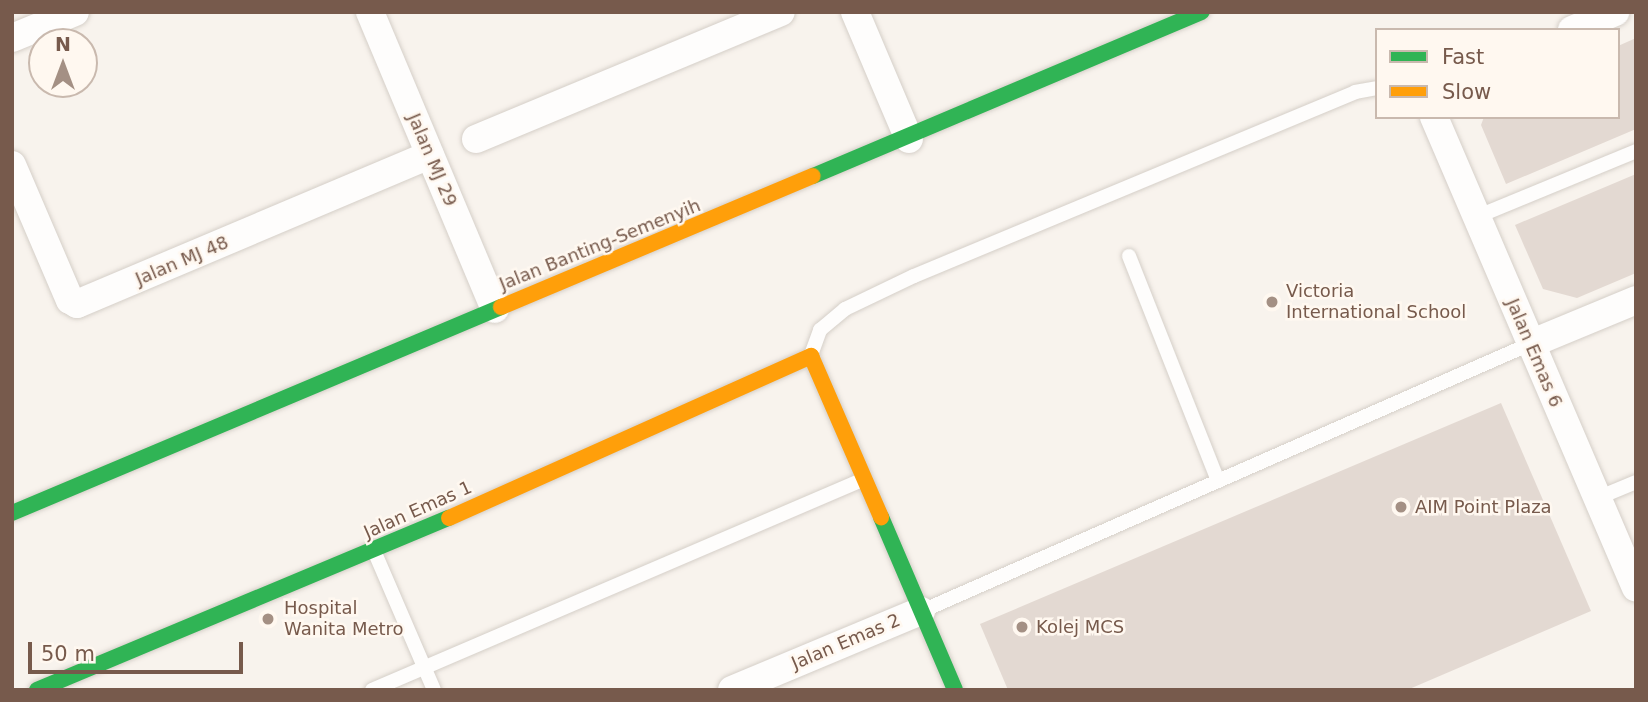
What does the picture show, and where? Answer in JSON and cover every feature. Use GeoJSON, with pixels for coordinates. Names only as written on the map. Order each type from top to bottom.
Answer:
{"type":"FeatureCollection","features":[{"type":"Feature","properties":{"kind":"main road","name":"Jalan Banting-Semenyih"},"geometry":{"type":"LineString","coordinates":[[12,513],[255,415],[495,309],[909,139],[1202,12]]}},
{"type":"Feature","properties":{"kind":"main road"},"geometry":{"type":"LineString","coordinates":[[811,356],[955,690]]}},
{"type":"Feature","properties":{"kind":"main road","name":"Jalan Emas 1"},"geometry":{"type":"LineString","coordinates":[[37,690],[374,551],[811,356]]}},
{"type":"Feature","properties":{"kind":"street"},"geometry":{"type":"LineString","coordinates":[[12,38],[75,12]]}},
{"type":"Feature","properties":{"kind":"street","name":"Jalan MJ 29"},"geometry":{"type":"LineString","coordinates":[[370,12],[495,309]]}},
{"type":"Feature","properties":{"kind":"street"},"geometry":{"type":"LineString","coordinates":[[476,139],[781,12]]}},
{"type":"Feature","properties":{"kind":"street"},"geometry":{"type":"LineString","coordinates":[[855,12],[909,139]]}},
{"type":"Feature","properties":{"kind":"street"},"geometry":{"type":"LineString","coordinates":[[1577,28],[1615,12]]}},
{"type":"Feature","properties":{"kind":"street","name":"Jalan Emas 6"},"geometry":{"type":"LineString","coordinates":[[1435,119],[1595,499],[1636,588]]}},
{"type":"Feature","properties":{"kind":"street","name":"Jalan MJ 48"},"geometry":{"type":"LineString","coordinates":[[12,165],[70,300],[77,304],[430,155]]}},
{"type":"Feature","properties":{"kind":"street"},"geometry":{"type":"LineString","coordinates":[[1530,344],[1636,300]]}},
{"type":"Feature","properties":{"kind":"street","name":"Jalan Emas 2"},"geometry":{"type":"LineString","coordinates":[[732,690],[921,611]]}},
{"type":"Feature","properties":{"kind":"lane"},"geometry":{"type":"LineString","coordinates":[[811,356],[820,330],[868,298],[1355,92],[1375,88]]}},
{"type":"Feature","properties":{"kind":"lane"},"geometry":{"type":"LineString","coordinates":[[1476,217],[1636,151]]}},
{"type":"Feature","properties":{"kind":"lane"},"geometry":{"type":"LineString","coordinates":[[1129,256],[1218,481]]}},
{"type":"Feature","properties":{"kind":"lane"},"geometry":{"type":"LineString","coordinates":[[921,611],[1530,344]]}},
{"type":"Feature","properties":{"kind":"lane"},"geometry":{"type":"LineString","coordinates":[[372,690],[864,479]]}},
{"type":"Feature","properties":{"kind":"lane"},"geometry":{"type":"LineString","coordinates":[[1595,499],[1636,482]]}},
{"type":"Feature","properties":{"kind":"lane"},"geometry":{"type":"LineString","coordinates":[[374,551],[435,690]]}},
{"type":"Feature","properties":{"kind":"building"},"geometry":{"type":"Polygon","coordinates":[[[1636,38],[1636,129],[1506,184],[1481,125],[1483,119],[1620,119],[1620,45],[1636,38]]]}},
{"type":"Feature","properties":{"kind":"building"},"geometry":{"type":"Polygon","coordinates":[[[1636,174],[1636,273],[1577,298],[1543,289],[1515,225],[1636,174]]]}},
{"type":"Feature","properties":{"kind":"building","name":"AIM Point Plaza"},"geometry":{"type":"Polygon","coordinates":[[[1501,403],[1591,611],[1407,690],[1008,690],[980,624],[1501,403]]]}},
{"type":"Feature","properties":{"kind":"traffic: fast"},"geometry":{"type":"LineString","coordinates":[[813,176],[1202,12]]}},
{"type":"Feature","properties":{"kind":"traffic: fast"},"geometry":{"type":"LineString","coordinates":[[12,513],[501,307]]}},
{"type":"Feature","properties":{"kind":"traffic: fast"},"geometry":{"type":"LineString","coordinates":[[881,517],[955,690]]}},
{"type":"Feature","properties":{"kind":"traffic: fast"},"geometry":{"type":"LineString","coordinates":[[37,690],[449,518]]}},
{"type":"Feature","properties":{"kind":"traffic: slow"},"geometry":{"type":"LineString","coordinates":[[501,307],[813,176]]}},
{"type":"Feature","properties":{"kind":"traffic: slow"},"geometry":{"type":"LineString","coordinates":[[449,518],[811,356],[881,517]]}},
{"type":"Feature","properties":{"kind":"place","name":"Victoria International School"},"geometry":{"type":"Point","coordinates":[1272,302]}},
{"type":"Feature","properties":{"kind":"place","name":"AIM Point Plaza"},"geometry":{"type":"Point","coordinates":[1401,507]}},
{"type":"Feature","properties":{"kind":"place","name":"Hospital Wanita Metro"},"geometry":{"type":"Point","coordinates":[268,619]}},
{"type":"Feature","properties":{"kind":"place","name":"Kolej MCS"},"geometry":{"type":"Point","coordinates":[1022,627]}}]}
